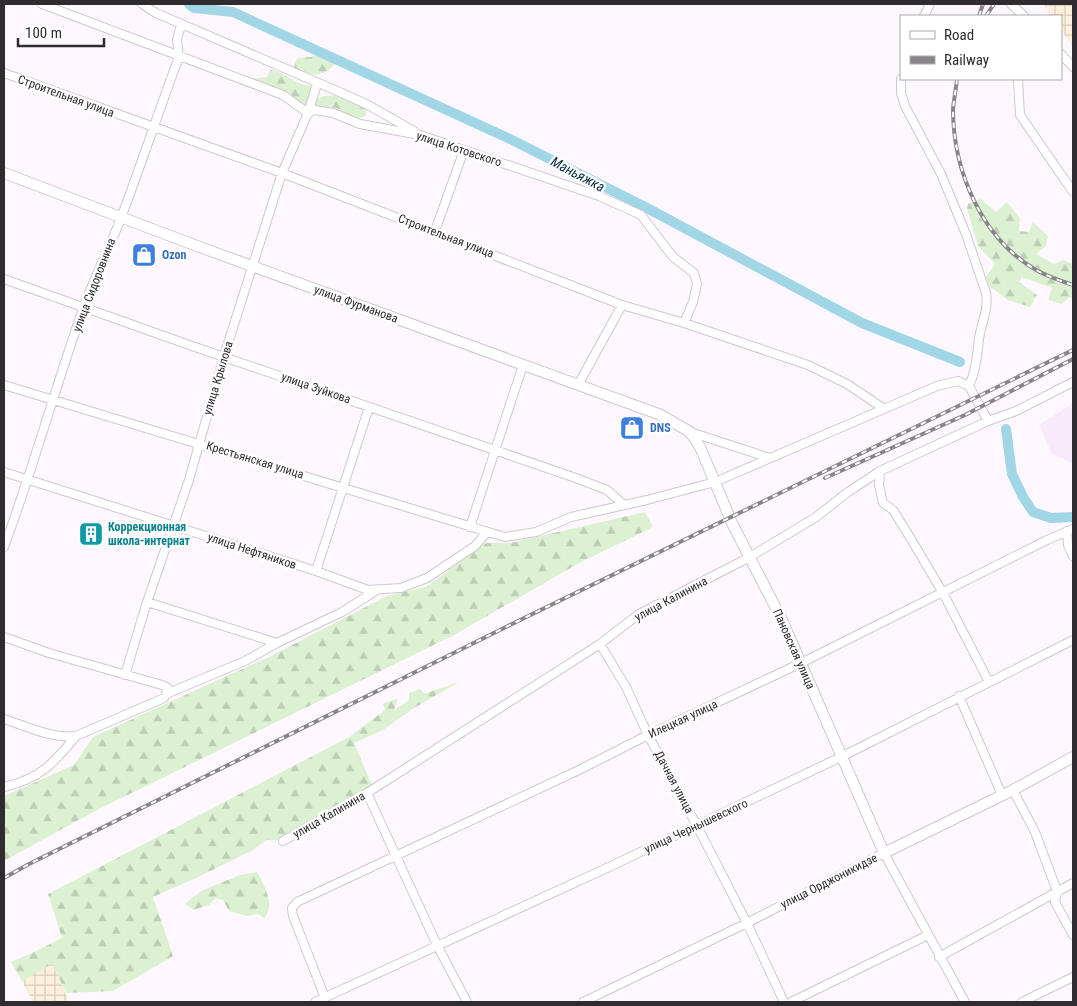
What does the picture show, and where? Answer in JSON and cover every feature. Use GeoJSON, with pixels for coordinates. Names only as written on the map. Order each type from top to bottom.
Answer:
{"type":"FeatureCollection","features":[{"type":"Feature","properties":{"kind":"main road","name":"улица Фурманова"},"geometry":{"type":"LineString","coordinates":[[4,173],[121,218],[661,416],[690,432],[700,447]]}},
{"type":"Feature","properties":{"kind":"main road","name":"Пановская улица"},"geometry":{"type":"LineString","coordinates":[[700,447],[732,523],[782,620],[884,853]]}},
{"type":"Feature","properties":{"kind":"main road","name":"улица Орджоникидзе"},"geometry":{"type":"LineString","coordinates":[[884,853],[1013,790],[1073,757]]}},
{"type":"Feature","properties":{"kind":"street"},"geometry":{"type":"LineString","coordinates":[[42,4],[283,96],[308,113]]}},
{"type":"Feature","properties":{"kind":"street"},"geometry":{"type":"LineString","coordinates":[[142,4],[156,13],[368,105],[420,135]]}},
{"type":"Feature","properties":{"kind":"street"},"geometry":{"type":"LineString","coordinates":[[1011,4],[1023,15]]}},
{"type":"Feature","properties":{"kind":"street","name":"улица Сидоровнина"},"geometry":{"type":"LineString","coordinates":[[4,547],[28,480],[39,440],[54,401],[83,308],[121,218],[152,127],[179,57],[177,40],[181,24]]}},
{"type":"Feature","properties":{"kind":"street"},"geometry":{"type":"LineString","coordinates":[[1062,55],[1073,67]]}},
{"type":"Feature","properties":{"kind":"street","name":"Строительная улица"},"geometry":{"type":"LineString","coordinates":[[4,73],[282,173],[622,305],[684,323],[808,365],[847,384],[883,408]]}},
{"type":"Feature","properties":{"kind":"street"},"geometry":{"type":"LineString","coordinates":[[901,80],[901,93],[905,106],[941,174],[966,234],[986,293],[986,311],[979,338],[973,377],[969,386]]}},
{"type":"Feature","properties":{"kind":"street"},"geometry":{"type":"LineString","coordinates":[[1018,80],[1020,115],[1073,192]]}},
{"type":"Feature","properties":{"kind":"street","name":"улица Крылова"},"geometry":{"type":"LineString","coordinates":[[125,675],[146,602],[189,480],[224,356],[282,173],[308,113],[318,84]]}},
{"type":"Feature","properties":{"kind":"street","name":"улица Котовского"},"geometry":{"type":"LineString","coordinates":[[308,113],[315,110],[334,114],[360,124],[420,135],[599,196],[641,215],[673,257],[694,273],[697,284],[684,323]]}},
{"type":"Feature","properties":{"kind":"street"},"geometry":{"type":"LineString","coordinates":[[435,231],[464,150]]}},
{"type":"Feature","properties":{"kind":"street","name":"улица Зуйкова"},"geometry":{"type":"LineString","coordinates":[[4,279],[607,490],[624,506]]}},
{"type":"Feature","properties":{"kind":"street"},"geometry":{"type":"LineString","coordinates":[[578,386],[622,305]]}},
{"type":"Feature","properties":{"kind":"street"},"geometry":{"type":"LineString","coordinates":[[470,526],[523,365]]}},
{"type":"Feature","properties":{"kind":"street"},"geometry":{"type":"LineString","coordinates":[[624,506],[715,482],[857,422],[883,408],[937,386],[958,381],[969,386],[988,421]]}},
{"type":"Feature","properties":{"kind":"street","name":"улица Калинина"},"geometry":{"type":"LineString","coordinates":[[283,841],[367,793],[600,644],[639,614],[750,557],[816,517],[848,492],[880,471],[988,421],[1016,411],[1073,382]]}},
{"type":"Feature","properties":{"kind":"street","name":"Крестьянская улица"},"geometry":{"type":"LineString","coordinates":[[4,385],[505,537],[536,532],[571,517],[624,506]]}},
{"type":"Feature","properties":{"kind":"street"},"geometry":{"type":"LineString","coordinates":[[316,571],[369,407]]}},
{"type":"Feature","properties":{"kind":"street"},"geometry":{"type":"LineString","coordinates":[[690,432],[770,458]]}},
{"type":"Feature","properties":{"kind":"street"},"geometry":{"type":"LineString","coordinates":[[880,471],[879,485],[883,503],[893,510],[943,593],[989,682]]}},
{"type":"Feature","properties":{"kind":"street","name":"улица Нефтяников"},"geometry":{"type":"LineString","coordinates":[[4,472],[316,571],[368,590],[401,588],[427,578],[475,546],[487,532]]}},
{"type":"Feature","properties":{"kind":"street"},"geometry":{"type":"LineString","coordinates":[[1070,530],[1068,545],[1073,556]]}},
{"type":"Feature","properties":{"kind":"street","name":"Илецкая улица"},"geometry":{"type":"LineString","coordinates":[[325,998],[293,916],[292,908],[296,902],[579,770],[1070,530]]}},
{"type":"Feature","properties":{"kind":"street"},"geometry":{"type":"LineString","coordinates":[[166,694],[245,661],[277,643],[342,612],[380,588]]}},
{"type":"Feature","properties":{"kind":"street"},"geometry":{"type":"LineString","coordinates":[[146,602],[277,643]]}},
{"type":"Feature","properties":{"kind":"street"},"geometry":{"type":"LineString","coordinates":[[4,637],[49,653],[168,688],[164,698],[76,736],[58,735],[4,719]]}},
{"type":"Feature","properties":{"kind":"street","name":"улица Чернышевского"},"geometry":{"type":"LineString","coordinates":[[315,1002],[698,826],[841,757],[1073,640]]}},
{"type":"Feature","properties":{"kind":"street","name":"Дачная улица"},"geometry":{"type":"LineString","coordinates":[[600,644],[626,688],[648,735],[698,826],[784,1002]]}},
{"type":"Feature","properties":{"kind":"street"},"geometry":{"type":"LineString","coordinates":[[959,696],[1002,795]]}},
{"type":"Feature","properties":{"kind":"street"},"geometry":{"type":"LineString","coordinates":[[4,787],[17,784],[39,774],[57,760],[76,736]]}},
{"type":"Feature","properties":{"kind":"street"},"geometry":{"type":"LineString","coordinates":[[1013,790],[1035,832],[1057,891],[1055,902],[1073,935]]}},
{"type":"Feature","properties":{"kind":"street"},"geometry":{"type":"LineString","coordinates":[[367,793],[437,945],[467,1002]]}},
{"type":"Feature","properties":{"kind":"street"},"geometry":{"type":"LineString","coordinates":[[884,853],[965,1002]]}},
{"type":"Feature","properties":{"kind":"street","name":"улица Орджоникидзе"},"geometry":{"type":"LineString","coordinates":[[583,1002],[747,923],[884,853]]}},
{"type":"Feature","properties":{"kind":"street"},"geometry":{"type":"LineString","coordinates":[[939,957],[1073,883]]}},
{"type":"Feature","properties":{"kind":"street"},"geometry":{"type":"LineString","coordinates":[[791,1002],[928,935]]}},
{"type":"Feature","properties":{"kind":"street"},"geometry":{"type":"LineString","coordinates":[[1022,1002],[1073,976]]}},
{"type":"Feature","properties":{"kind":"shaded area"},"geometry":{"type":"Polygon","coordinates":[[[1044,4],[1073,4],[1073,47],[1062,31],[1062,15],[1050,15],[1044,4]]]}},
{"type":"Feature","properties":{"kind":"shaded area"},"geometry":{"type":"Polygon","coordinates":[[[1073,403],[1073,463],[1052,454],[1039,425],[1073,403]]]}},
{"type":"Feature","properties":{"kind":"shaded area"},"geometry":{"type":"Polygon","coordinates":[[[52,963],[69,1002],[33,1002],[22,981],[52,963]]]}},
{"type":"Feature","properties":{"kind":"green space"},"geometry":{"type":"Polygon","coordinates":[[[319,54],[332,60],[334,65],[319,74],[309,74],[293,69],[297,58],[311,57],[319,54]]]}},
{"type":"Feature","properties":{"kind":"green space"},"geometry":{"type":"Polygon","coordinates":[[[271,69],[284,74],[298,83],[310,86],[317,99],[336,96],[349,99],[366,109],[366,116],[352,119],[340,114],[337,108],[304,106],[252,79],[267,77],[271,69]]]}},
{"type":"Feature","properties":{"kind":"green space"},"geometry":{"type":"Polygon","coordinates":[[[981,199],[996,212],[1007,202],[1020,218],[1019,231],[1029,232],[1033,222],[1048,236],[1046,246],[1036,254],[1054,264],[1063,260],[1073,264],[1073,299],[1069,297],[1062,304],[1048,300],[1052,288],[1022,277],[1019,282],[1037,295],[1030,307],[1008,300],[989,286],[986,277],[995,264],[978,246],[967,209],[968,204],[981,199]]]}},
{"type":"Feature","properties":{"kind":"green space"},"geometry":{"type":"Polygon","coordinates":[[[645,512],[653,527],[581,562],[452,636],[95,811],[4,861],[4,796],[74,765],[93,737],[271,656],[387,596],[426,587],[486,543],[510,543],[645,512]]]}},
{"type":"Feature","properties":{"kind":"green space"},"geometry":{"type":"Polygon","coordinates":[[[459,682],[414,708],[383,730],[354,743],[372,785],[278,840],[266,840],[253,850],[153,897],[173,956],[113,991],[66,993],[52,964],[22,981],[11,962],[62,938],[48,894],[349,737],[385,710],[383,704],[398,698],[394,710],[409,700],[409,693],[420,689],[424,694],[459,682]]]}},
{"type":"Feature","properties":{"kind":"green space"},"geometry":{"type":"Polygon","coordinates":[[[257,872],[269,901],[269,907],[264,918],[258,914],[247,916],[229,911],[223,900],[216,898],[209,905],[194,910],[185,904],[201,891],[240,875],[257,872]]]}},
{"type":"Feature","properties":{"kind":"waterway","name":"Маньяжка"},"geometry":{"type":"LineString","coordinates":[[189,4],[194,8],[233,12],[510,139],[647,208],[862,323],[960,362]]}},
{"type":"Feature","properties":{"kind":"waterway","name":"Маньяжка"},"geometry":{"type":"LineString","coordinates":[[1006,429],[1012,474],[1033,512],[1051,518],[1073,517]]}},
{"type":"Feature","properties":{"kind":"railway"},"geometry":{"type":"LineString","coordinates":[[979,15],[983,4]]}},
{"type":"Feature","properties":{"kind":"railway"},"geometry":{"type":"LineString","coordinates":[[987,15],[994,4]]}},
{"type":"Feature","properties":{"kind":"railway"},"geometry":{"type":"LineString","coordinates":[[957,80],[953,109],[954,132],[958,156],[974,202],[986,222],[1018,258],[1042,273],[1073,285]]}},
{"type":"Feature","properties":{"kind":"railway"},"geometry":{"type":"LineString","coordinates":[[4,878],[512,624],[1073,350]]}},
{"type":"Feature","properties":{"kind":"railway"},"geometry":{"type":"LineString","coordinates":[[825,478],[965,415],[1073,359]]}},
{"type":"Feature","properties":{"kind":"place","name":"Ozon"},"geometry":{"type":"Point","coordinates":[144,255]}},
{"type":"Feature","properties":{"kind":"place","name":"DNS"},"geometry":{"type":"Point","coordinates":[632,428]}},
{"type":"Feature","properties":{"kind":"place","name":"Коррекционная школа-интернат"},"geometry":{"type":"Point","coordinates":[91,534]}}]}
